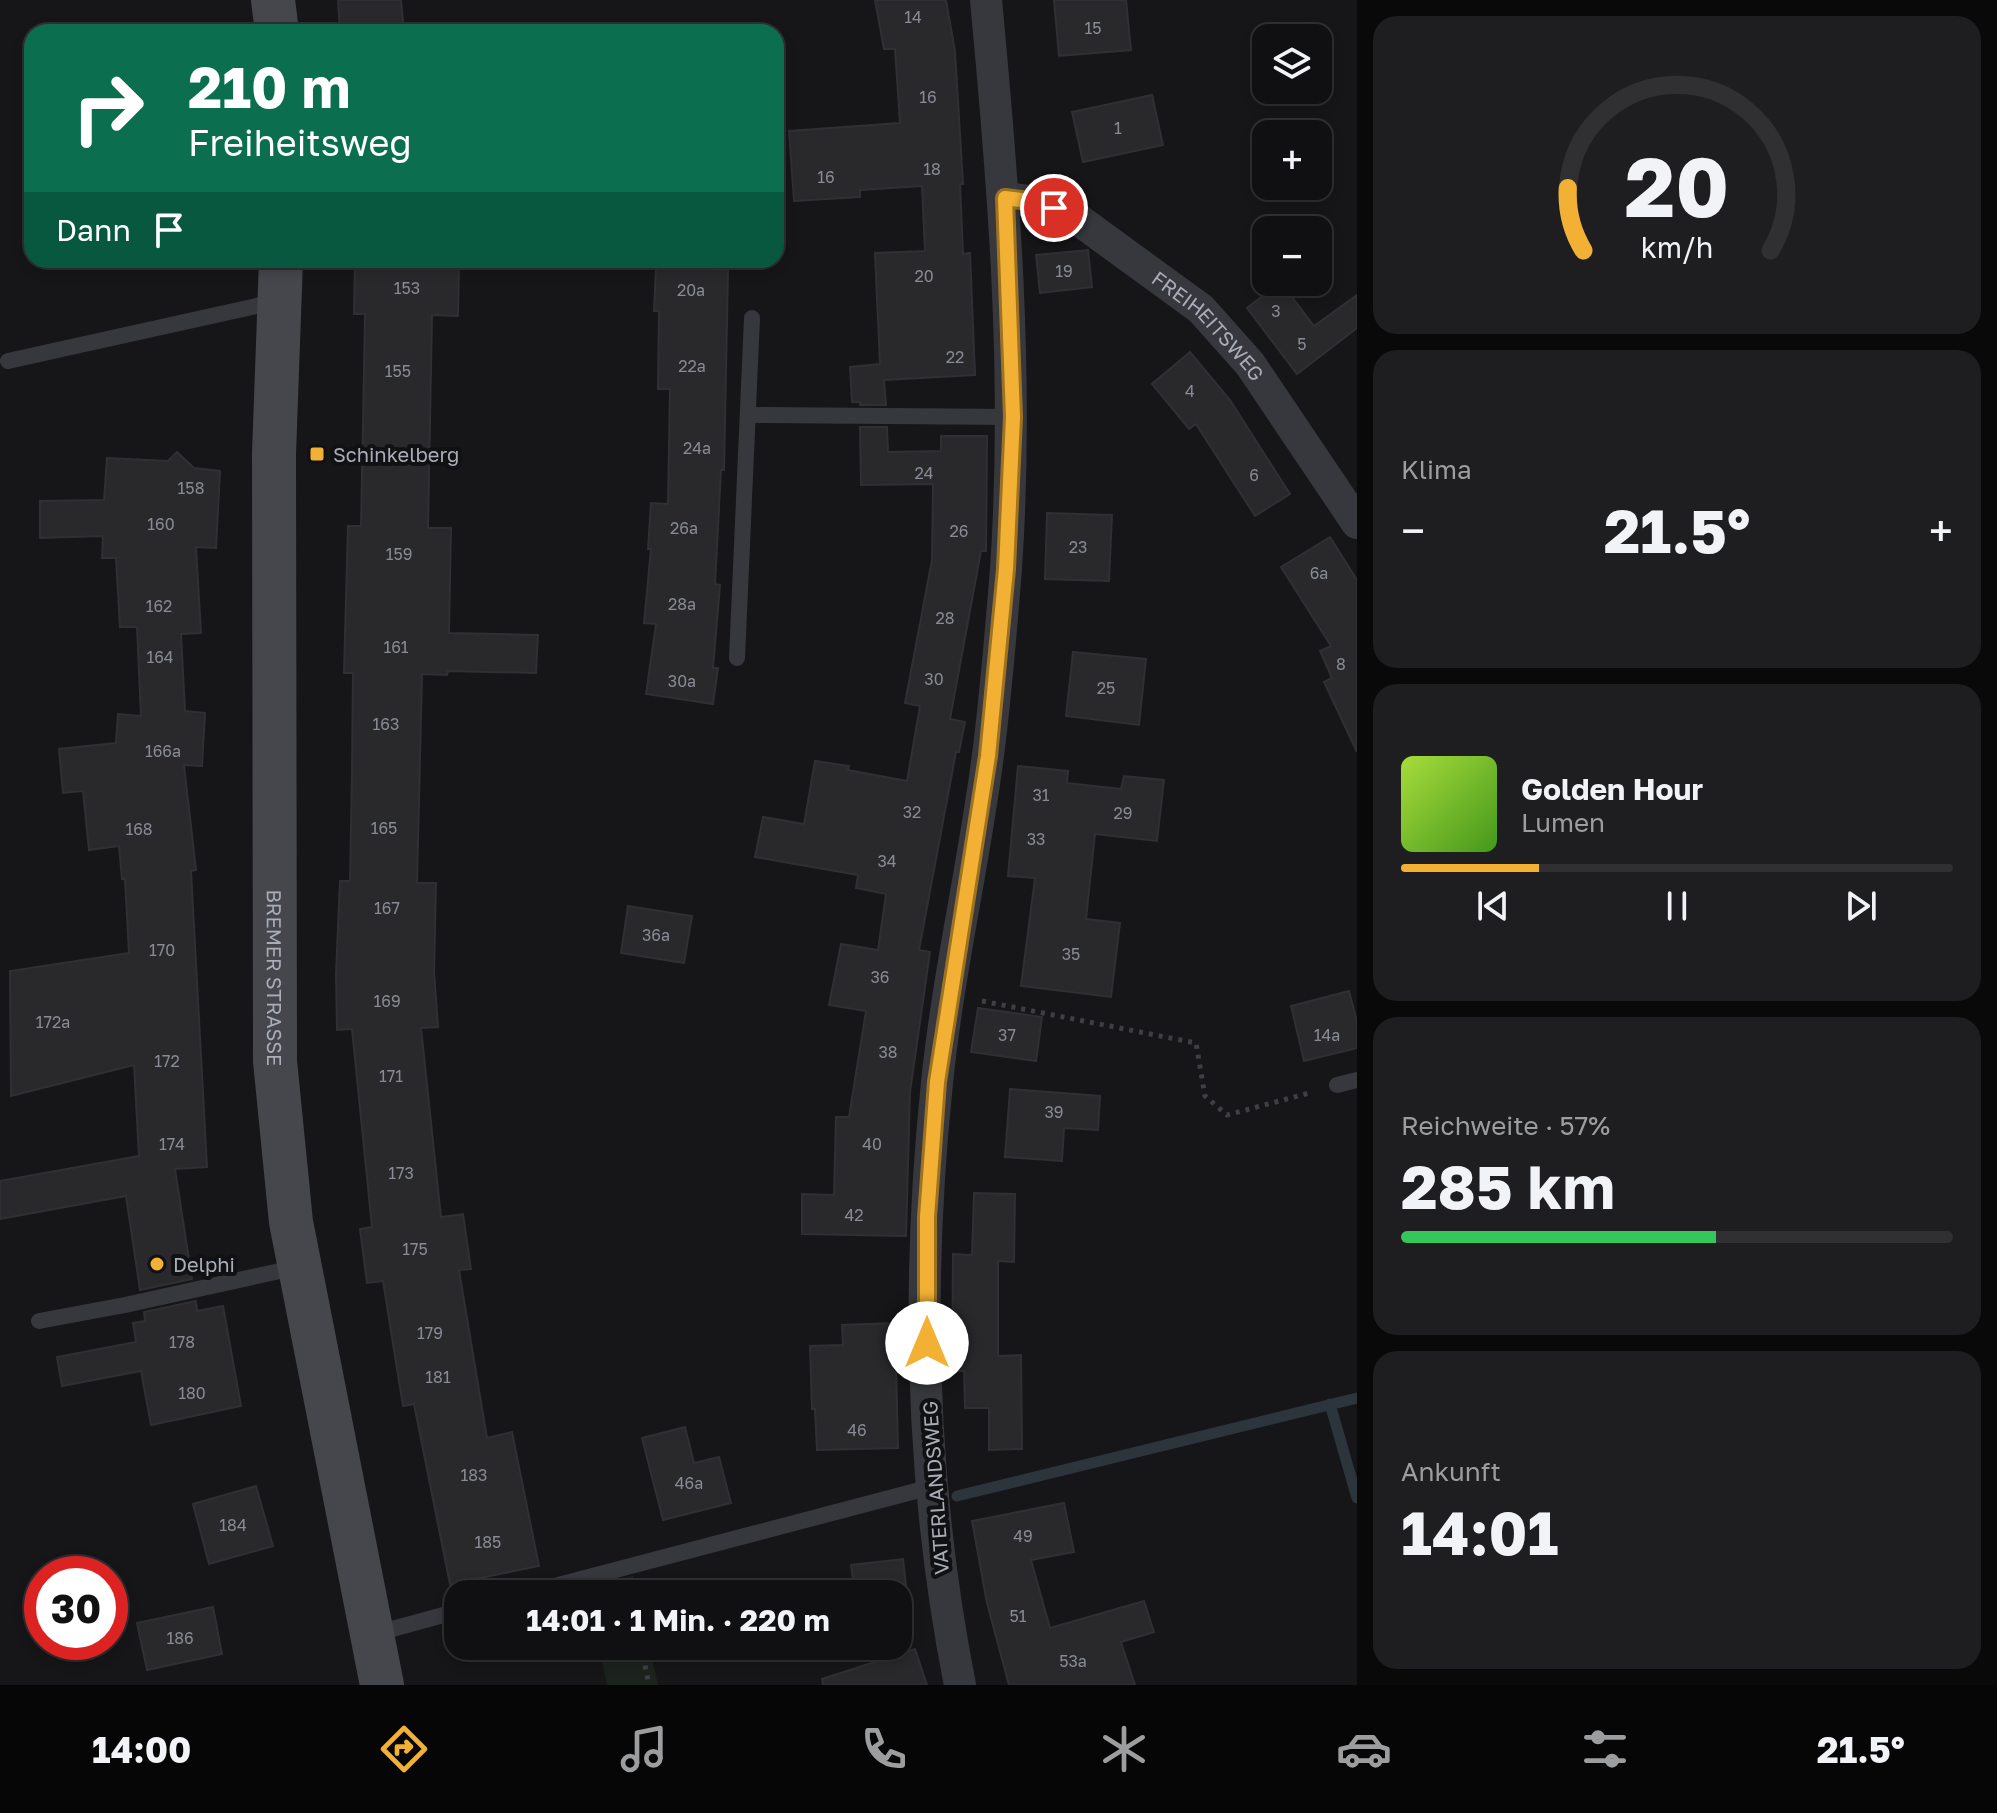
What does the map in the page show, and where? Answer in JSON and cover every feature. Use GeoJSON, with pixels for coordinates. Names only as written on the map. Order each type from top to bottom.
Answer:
{"type":"FeatureCollection","features":[{"type":"Feature","properties":{"kind":"main road"},"geometry":{"type":"LineString","coordinates":[[273,0],[276,24]]}},
{"type":"Feature","properties":{"kind":"main road","name":"BREMER STRASSE"},"geometry":{"type":"LineString","coordinates":[[281,281],[274,469],[275,1061],[291,1222],[382,1685]]}},
{"type":"Feature","properties":{"kind":"street","name":"VATERLANDSWEG"},"geometry":{"type":"LineString","coordinates":[[960,1685],[944,1603],[931,1487],[926,1375],[927,1217],[937,1082],[988,756],[1006,569],[1013,417],[1005,198],[986,0]]}},
{"type":"Feature","properties":{"kind":"street","name":"FREIHEITSWEG"},"geometry":{"type":"LineString","coordinates":[[1005,198],[1037,202],[1072,215],[1201,309],[1250,364],[1357,523]]}},
{"type":"Feature","properties":{"kind":"lane"},"geometry":{"type":"LineString","coordinates":[[8,361],[281,281]]}},
{"type":"Feature","properties":{"kind":"lane"},"geometry":{"type":"LineString","coordinates":[[737,658],[752,318]]}},
{"type":"Feature","properties":{"kind":"lane"},"geometry":{"type":"LineString","coordinates":[[748,415],[1013,417]]}},
{"type":"Feature","properties":{"kind":"lane"},"geometry":{"type":"LineString","coordinates":[[1337,1085],[1357,1080]]}},
{"type":"Feature","properties":{"kind":"lane"},"geometry":{"type":"LineString","coordinates":[[39,1321],[300,1266]]}},
{"type":"Feature","properties":{"kind":"lane"},"geometry":{"type":"LineString","coordinates":[[577,1580],[931,1487]]}},
{"type":"Feature","properties":{"kind":"lane"},"geometry":{"type":"LineString","coordinates":[[371,1635],[444,1615]]}},
{"type":"Feature","properties":{"kind":"path"},"geometry":{"type":"LineString","coordinates":[[950,994],[1196,1043],[1205,1096],[1227,1115],[1337,1085]]}},
{"type":"Feature","properties":{"kind":"path"},"geometry":{"type":"LineString","coordinates":[[644,1660],[649,1685]]}},
{"type":"Feature","properties":{"kind":"shaded area"},"geometry":{"type":"Polygon","coordinates":[[[602,1660],[652,1660],[658,1685],[607,1685],[602,1660]]]}},
{"type":"Feature","properties":{"kind":"building"},"geometry":{"type":"Polygon","coordinates":[[[338,0],[401,0],[403,24],[340,24],[338,0]]]}},
{"type":"Feature","properties":{"kind":"building"},"geometry":{"type":"Polygon","coordinates":[[[875,0],[946,0],[955,51],[963,184],[960,184],[963,254],[970,253],[975,375],[884,380],[886,405],[860,405],[860,402],[852,402],[850,367],[880,364],[875,253],[925,251],[922,186],[860,190],[860,197],[794,201],[789,131],[900,123],[895,49],[884,49],[875,0]]]}},
{"type":"Feature","properties":{"kind":"building"},"geometry":{"type":"Polygon","coordinates":[[[1054,0],[1126,0],[1131,50],[1059,56],[1054,0]]]}},
{"type":"Feature","properties":{"kind":"building"},"geometry":{"type":"Polygon","coordinates":[[[1152,95],[1163,145],[1083,162],[1072,112],[1152,95]]]}},
{"type":"Feature","properties":{"kind":"building"},"geometry":{"type":"Polygon","coordinates":[[[1088,250],[1092,287],[1040,293],[1036,255],[1088,250]]]}},
{"type":"Feature","properties":{"kind":"building"},"geometry":{"type":"Polygon","coordinates":[[[355,268],[459,268],[458,316],[432,315],[428,528],[451,528],[449,633],[538,635],[536,673],[448,671],[447,675],[422,674],[417,883],[436,883],[434,972],[438,1027],[421,1028],[441,1217],[463,1214],[471,1269],[459,1270],[487,1438],[512,1432],[539,1566],[470,1580],[449,1580],[414,1404],[403,1406],[383,1281],[367,1283],[360,1229],[372,1227],[352,1029],[337,1030],[340,881],[350,881],[353,673],[344,673],[348,526],[361,526],[365,314],[354,314],[355,268]]]}},
{"type":"Feature","properties":{"kind":"building"},"geometry":{"type":"Polygon","coordinates":[[[656,268],[728,270],[724,470],[721,470],[715,584],[720,585],[713,668],[718,668],[713,704],[646,694],[656,624],[644,623],[651,549],[648,549],[651,503],[668,504],[670,389],[658,389],[659,311],[654,311],[656,268]]]}},
{"type":"Feature","properties":{"kind":"building"},"geometry":{"type":"Polygon","coordinates":[[[1357,295],[1357,328],[1297,374],[1247,308],[1263,296],[1292,296],[1314,326],[1357,295]]]}},
{"type":"Feature","properties":{"kind":"building"},"geometry":{"type":"Polygon","coordinates":[[[1190,352],[1230,400],[1290,494],[1255,516],[1196,424],[1189,429],[1152,384],[1190,352]]]}},
{"type":"Feature","properties":{"kind":"building"},"geometry":{"type":"Polygon","coordinates":[[[860,427],[887,427],[888,452],[941,451],[941,436],[987,436],[986,551],[981,551],[950,719],[965,722],[959,752],[956,752],[919,950],[930,952],[910,1092],[906,1236],[802,1234],[802,1194],[834,1195],[836,1117],[849,1117],[866,1011],[829,1005],[841,944],[878,950],[886,894],[856,888],[858,875],[755,857],[763,817],[804,824],[815,761],[907,781],[920,706],[905,703],[932,560],[933,484],[861,485],[860,427]]]}},
{"type":"Feature","properties":{"kind":"building"},"geometry":{"type":"Polygon","coordinates":[[[177,452],[194,468],[220,471],[216,548],[196,547],[201,633],[181,634],[185,711],[205,713],[202,766],[184,765],[196,870],[191,871],[207,1167],[175,1169],[192,1279],[140,1290],[126,1196],[0,1219],[0,1181],[139,1156],[134,1065],[11,1096],[10,971],[129,953],[125,879],[122,879],[119,846],[89,850],[83,791],[63,793],[59,749],[116,743],[118,714],[141,716],[137,627],[120,627],[116,558],[102,558],[103,536],[40,538],[40,501],[104,500],[107,458],[168,461],[177,452]]]}},
{"type":"Feature","properties":{"kind":"building"},"geometry":{"type":"Polygon","coordinates":[[[1047,513],[1112,515],[1109,581],[1045,579],[1047,513]]]}},
{"type":"Feature","properties":{"kind":"building"},"geometry":{"type":"Polygon","coordinates":[[[1330,537],[1357,580],[1357,752],[1324,682],[1332,678],[1320,651],[1331,646],[1281,567],[1330,537]]]}},
{"type":"Feature","properties":{"kind":"building"},"geometry":{"type":"Polygon","coordinates":[[[1073,652],[1146,659],[1139,725],[1066,716],[1073,652]]]}},
{"type":"Feature","properties":{"kind":"building"},"geometry":{"type":"Polygon","coordinates":[[[1018,766],[1068,771],[1067,783],[1121,789],[1124,776],[1164,780],[1157,841],[1095,834],[1086,919],[1120,923],[1111,997],[1021,986],[1035,878],[1008,876],[1018,766]]]}},
{"type":"Feature","properties":{"kind":"building"},"geometry":{"type":"Polygon","coordinates":[[[628,906],[692,916],[684,963],[621,953],[628,906]]]}},
{"type":"Feature","properties":{"kind":"building"},"geometry":{"type":"Polygon","coordinates":[[[1349,991],[1357,1022],[1357,1048],[1304,1061],[1291,1006],[1349,991]]]}},
{"type":"Feature","properties":{"kind":"building"},"geometry":{"type":"Polygon","coordinates":[[[978,1008],[1042,1017],[1036,1061],[971,1052],[978,1008]]]}},
{"type":"Feature","properties":{"kind":"building"},"geometry":{"type":"Polygon","coordinates":[[[1010,1089],[1100,1096],[1098,1130],[1064,1128],[1062,1161],[1005,1157],[1010,1089]]]}},
{"type":"Feature","properties":{"kind":"building"},"geometry":{"type":"Polygon","coordinates":[[[974,1193],[1015,1194],[1014,1262],[998,1261],[998,1356],[1021,1355],[1022,1449],[989,1450],[989,1408],[965,1408],[964,1371],[952,1371],[953,1254],[972,1255],[974,1193]]]}},
{"type":"Feature","properties":{"kind":"building"},"geometry":{"type":"Polygon","coordinates":[[[196,1301],[197,1311],[223,1306],[241,1406],[151,1425],[141,1371],[62,1386],[57,1357],[136,1342],[133,1323],[145,1321],[144,1312],[196,1301]]]}},
{"type":"Feature","properties":{"kind":"building"},"geometry":{"type":"Polygon","coordinates":[[[895,1323],[898,1448],[817,1450],[810,1346],[843,1345],[842,1325],[895,1323]]]}},
{"type":"Feature","properties":{"kind":"building"},"geometry":{"type":"Polygon","coordinates":[[[685,1427],[694,1463],[719,1457],[731,1503],[663,1520],[642,1438],[685,1427]]]}},
{"type":"Feature","properties":{"kind":"building"},"geometry":{"type":"Polygon","coordinates":[[[256,1486],[273,1546],[209,1564],[193,1504],[256,1486]]]}},
{"type":"Feature","properties":{"kind":"building"},"geometry":{"type":"Polygon","coordinates":[[[1064,1503],[1074,1552],[1031,1560],[1050,1628],[1144,1601],[1154,1632],[1121,1642],[1135,1685],[1009,1685],[987,1603],[972,1521],[1064,1503]]]}},
{"type":"Feature","properties":{"kind":"building"},"geometry":{"type":"Polygon","coordinates":[[[903,1559],[905,1580],[853,1580],[851,1565],[903,1559]]]}},
{"type":"Feature","properties":{"kind":"building"},"geometry":{"type":"Polygon","coordinates":[[[213,1607],[222,1654],[147,1670],[137,1623],[213,1607]]]}},
{"type":"Feature","properties":{"kind":"building"},"geometry":{"type":"Polygon","coordinates":[[[915,1649],[927,1685],[823,1685],[822,1679],[881,1660],[912,1660],[912,1650],[915,1649]]]}},
{"type":"Feature","properties":{"kind":"waterway"},"geometry":{"type":"LineString","coordinates":[[957,1496],[1357,1398]]}},
{"type":"Feature","properties":{"kind":"waterway"},"geometry":{"type":"LineString","coordinates":[[1330,1404],[1357,1498]]}},
{"type":"Feature","properties":{"kind":"place","name":"Schinkelberg"},"geometry":{"type":"Point","coordinates":[317,454]}},
{"type":"Feature","properties":{"kind":"place","name":"Delphi"},"geometry":{"type":"Point","coordinates":[157,1264]}},
{"type":"Feature","properties":{"kind":"route"},"geometry":{"type":"LineString","coordinates":[[927,1343],[927,1217],[937,1082],[988,756],[1006,569],[1013,417],[1005,198],[1037,202],[1054,208]]}}]}
